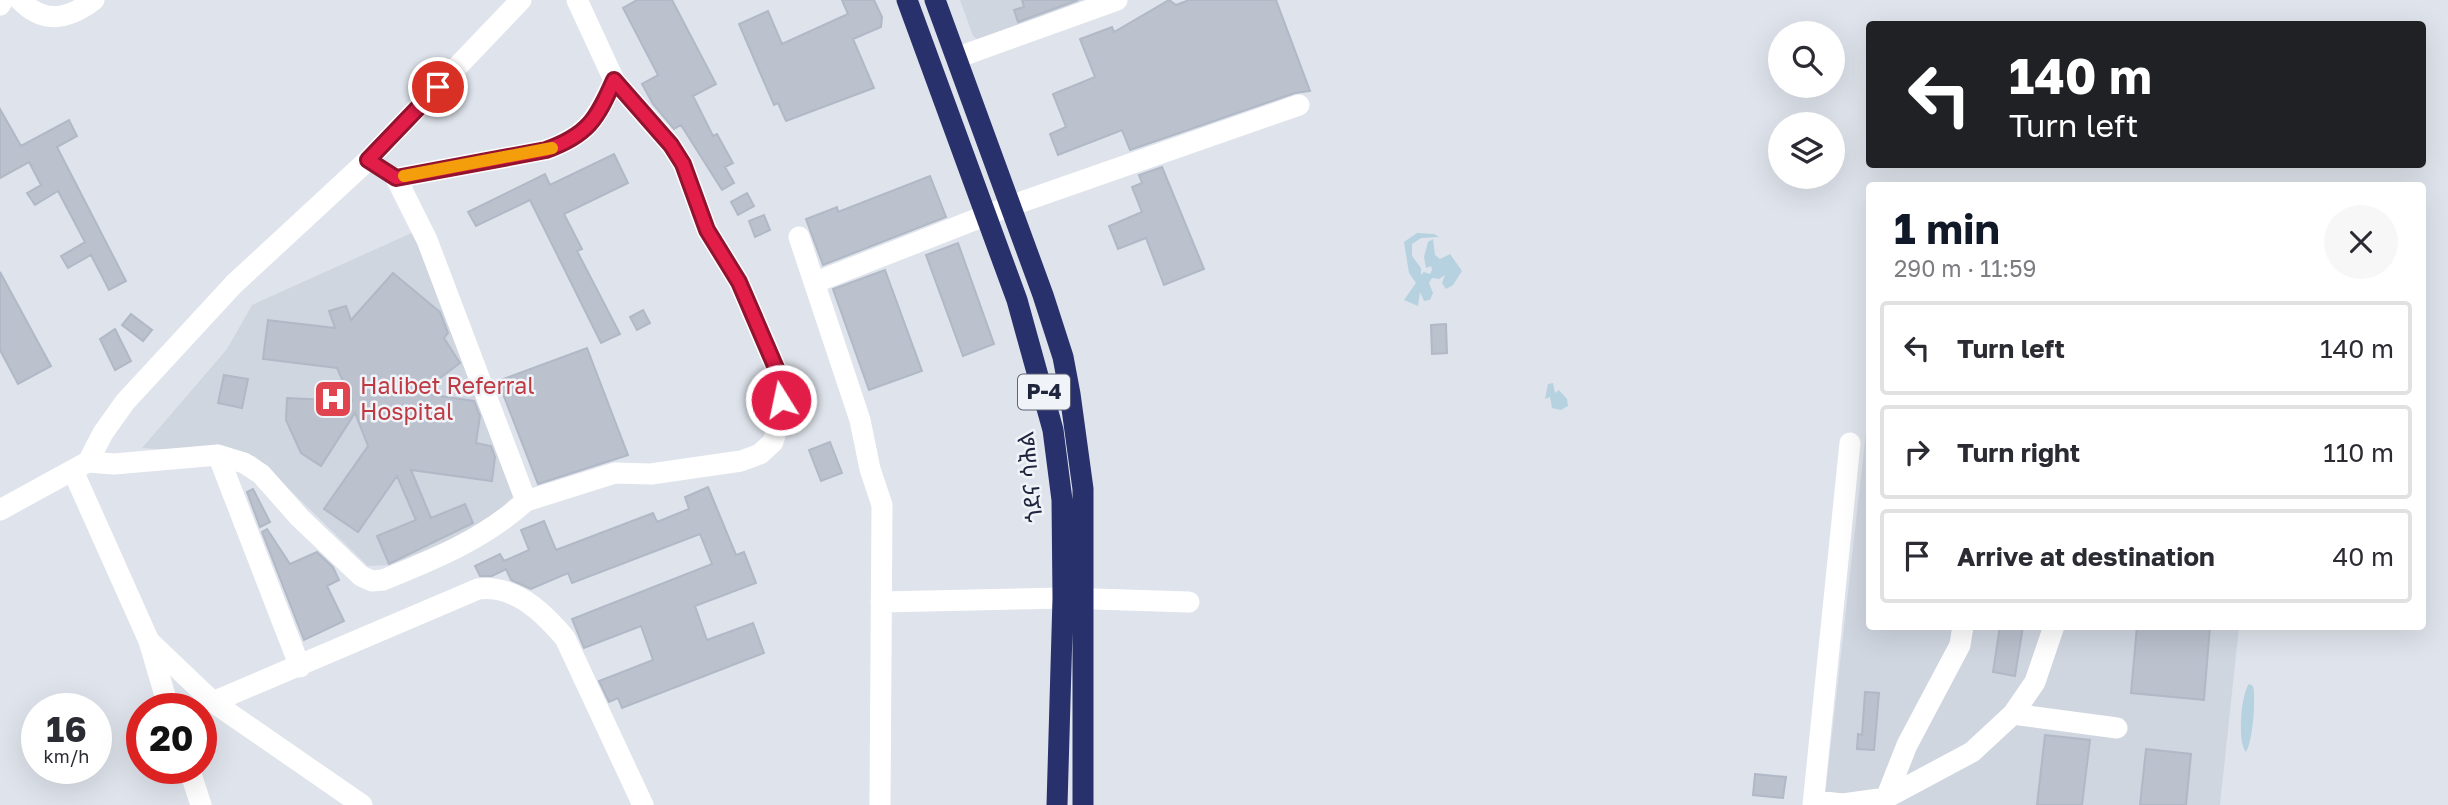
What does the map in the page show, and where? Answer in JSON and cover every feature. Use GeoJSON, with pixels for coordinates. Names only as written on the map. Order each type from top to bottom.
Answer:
{"type":"FeatureCollection","features":[{"type":"Feature","properties":{"kind":"highway","name":"ጎደና ሳሕል"},"geometry":{"type":"LineString","coordinates":[[907,0],[1021,310],[1053,430],[1073,598],[1083,805]]}},
{"type":"Feature","properties":{"kind":"highway","name":"ጎደና ሳሕል"},"geometry":{"type":"LineString","coordinates":[[935,0],[1059,345],[1070,394],[1083,489],[1057,805]]}},
{"type":"Feature","properties":{"kind":"street"},"geometry":{"type":"LineString","coordinates":[[0,5],[3,0]]}},
{"type":"Feature","properties":{"kind":"street"},"geometry":{"type":"LineString","coordinates":[[20,0],[28,9],[50,18],[68,17],[94,0]]}},
{"type":"Feature","properties":{"kind":"street"},"geometry":{"type":"LineString","coordinates":[[80,467],[125,402],[234,284],[368,160],[521,0]]}},
{"type":"Feature","properties":{"kind":"street"},"geometry":{"type":"LineString","coordinates":[[0,510],[80,467],[218,455],[244,463],[261,474],[300,518],[361,576],[372,581],[383,580],[458,550],[505,520],[526,501],[615,474],[651,474],[741,461],[760,454],[773,442],[780,419],[782,382],[739,282],[707,230],[683,164],[671,145],[614,80],[577,0]]}},
{"type":"Feature","properties":{"kind":"street"},"geometry":{"type":"LineString","coordinates":[[956,58],[1117,0]]}},
{"type":"Feature","properties":{"kind":"street"},"geometry":{"type":"LineString","coordinates":[[396,178],[546,150],[569,142],[587,129],[599,113],[614,80]]}},
{"type":"Feature","properties":{"kind":"street"},"geometry":{"type":"LineString","coordinates":[[816,282],[1010,206],[1298,106]]}},
{"type":"Feature","properties":{"kind":"street"},"geometry":{"type":"LineString","coordinates":[[368,160],[396,178],[427,240],[526,501]]}},
{"type":"Feature","properties":{"kind":"street"},"geometry":{"type":"LineString","coordinates":[[799,237],[860,420],[870,469],[882,505],[880,805]]}},
{"type":"Feature","properties":{"kind":"street"},"geometry":{"type":"LineString","coordinates":[[1850,443],[1813,803],[1843,804],[1886,798],[1972,751],[2013,714],[2035,682],[2053,630]]}},
{"type":"Feature","properties":{"kind":"street"},"geometry":{"type":"LineString","coordinates":[[218,455],[300,667]]}},
{"type":"Feature","properties":{"kind":"street"},"geometry":{"type":"LineString","coordinates":[[80,467],[149,641],[164,693]]}},
{"type":"Feature","properties":{"kind":"street"},"geometry":{"type":"LineString","coordinates":[[217,700],[478,589],[495,587],[521,598],[548,618],[565,638],[643,805]]}},
{"type":"Feature","properties":{"kind":"street"},"geometry":{"type":"LineString","coordinates":[[881,602],[1073,598],[1189,601]]}},
{"type":"Feature","properties":{"kind":"street"},"geometry":{"type":"LineString","coordinates":[[1886,798],[1907,745],[1960,645],[1962,630]]}},
{"type":"Feature","properties":{"kind":"street"},"geometry":{"type":"LineString","coordinates":[[149,641],[204,693]]}},
{"type":"Feature","properties":{"kind":"street"},"geometry":{"type":"LineString","coordinates":[[217,705],[362,805]]}},
{"type":"Feature","properties":{"kind":"street"},"geometry":{"type":"LineString","coordinates":[[2013,714],[2117,728]]}},
{"type":"Feature","properties":{"kind":"street"},"geometry":{"type":"LineString","coordinates":[[194,784],[201,805]]}},
{"type":"Feature","properties":{"kind":"shaded area"},"geometry":{"type":"Polygon","coordinates":[[[960,0],[1084,0],[978,40],[973,36],[960,0]]]}},
{"type":"Feature","properties":{"kind":"shaded area","name":"Halibet Referral Hospital"},"geometry":{"type":"Polygon","coordinates":[[[418,230],[518,492],[479,529],[389,565],[368,566],[255,456],[142,448],[227,349],[252,305],[418,230]]]}},
{"type":"Feature","properties":{"kind":"shaded area"},"geometry":{"type":"Polygon","coordinates":[[[1417,233],[1439,237],[1421,238],[1412,244],[1412,256],[1421,268],[1421,275],[1424,272],[1430,274],[1432,270],[1431,266],[1426,268],[1424,257],[1428,242],[1433,239],[1435,255],[1440,259],[1450,254],[1462,271],[1453,285],[1446,289],[1442,283],[1445,275],[1439,279],[1432,278],[1429,283],[1433,293],[1430,300],[1424,301],[1420,292],[1418,306],[1404,300],[1416,283],[1409,273],[1404,242],[1417,233]]]}},
{"type":"Feature","properties":{"kind":"shaded area"},"geometry":{"type":"Polygon","coordinates":[[[1553,383],[1555,393],[1559,390],[1567,399],[1568,406],[1561,410],[1552,408],[1550,397],[1545,399],[1548,384],[1553,383]]]}},
{"type":"Feature","properties":{"kind":"shaded area"},"geometry":{"type":"Polygon","coordinates":[[[1866,432],[1866,630],[2239,630],[2220,805],[1824,805],[1866,432]]]}},
{"type":"Feature","properties":{"kind":"shaded area"},"geometry":{"type":"Polygon","coordinates":[[[2249,684],[2253,686],[2254,709],[2246,752],[2243,747],[2241,718],[2249,684]]]}},
{"type":"Feature","properties":{"kind":"building"},"geometry":{"type":"Polygon","coordinates":[[[637,0],[672,0],[716,84],[693,96],[713,136],[717,134],[733,163],[725,167],[734,183],[722,190],[681,125],[674,129],[653,104],[642,84],[658,75],[623,8],[637,0]]]}},
{"type":"Feature","properties":{"kind":"building"},"geometry":{"type":"Polygon","coordinates":[[[842,0],[874,0],[882,17],[881,27],[853,39],[874,88],[786,121],[778,103],[774,105],[739,24],[768,11],[782,44],[848,14],[842,0]]]}},
{"type":"Feature","properties":{"kind":"building"},"geometry":{"type":"Polygon","coordinates":[[[1022,0],[1078,0],[1018,22],[1014,10],[1024,7],[1022,0]]]}},
{"type":"Feature","properties":{"kind":"building"},"geometry":{"type":"Polygon","coordinates":[[[1169,0],[1176,5],[1189,0],[1276,0],[1310,91],[1295,93],[1130,150],[1122,130],[1058,155],[1050,134],[1066,127],[1053,94],[1095,77],[1080,39],[1112,27],[1114,32],[1169,0]]]}},
{"type":"Feature","properties":{"kind":"building"},"geometry":{"type":"Polygon","coordinates":[[[0,109],[21,146],[69,120],[77,136],[57,147],[126,281],[109,290],[91,255],[68,268],[61,256],[85,242],[58,191],[35,205],[27,193],[41,185],[29,162],[0,178],[0,109]]]}},
{"type":"Feature","properties":{"kind":"building"},"geometry":{"type":"Polygon","coordinates":[[[614,154],[628,183],[564,214],[582,249],[577,251],[620,334],[601,343],[530,200],[476,226],[468,212],[545,174],[550,185],[614,154]]]}},
{"type":"Feature","properties":{"kind":"building"},"geometry":{"type":"Polygon","coordinates":[[[1162,167],[1204,269],[1164,285],[1146,238],[1118,249],[1109,226],[1142,212],[1132,187],[1142,183],[1139,175],[1162,167]]]}},
{"type":"Feature","properties":{"kind":"building"},"geometry":{"type":"Polygon","coordinates":[[[930,176],[946,217],[823,265],[806,219],[837,207],[838,212],[930,176]]]}},
{"type":"Feature","properties":{"kind":"building"},"geometry":{"type":"Polygon","coordinates":[[[747,193],[754,206],[738,215],[731,202],[747,193]]]}},
{"type":"Feature","properties":{"kind":"building"},"geometry":{"type":"Polygon","coordinates":[[[764,215],[770,230],[755,237],[749,221],[764,215]]]}},
{"type":"Feature","properties":{"kind":"building"},"geometry":{"type":"Polygon","coordinates":[[[958,243],[994,344],[963,356],[926,255],[958,243]]]}},
{"type":"Feature","properties":{"kind":"building"},"geometry":{"type":"Polygon","coordinates":[[[885,270],[922,371],[869,390],[833,289],[885,270]]]}},
{"type":"Feature","properties":{"kind":"building"},"geometry":{"type":"Polygon","coordinates":[[[0,272],[51,366],[18,384],[0,350],[0,272]]]}},
{"type":"Feature","properties":{"kind":"building","name":"Halibet Referral Hospital"},"geometry":{"type":"Polygon","coordinates":[[[393,273],[440,312],[448,333],[444,338],[460,363],[420,393],[474,401],[480,416],[476,443],[491,446],[495,457],[492,481],[411,470],[431,518],[465,504],[473,523],[389,564],[377,536],[416,520],[397,476],[358,532],[324,509],[368,446],[355,413],[321,466],[301,453],[286,420],[287,398],[352,401],[337,368],[263,359],[268,320],[335,328],[329,311],[346,306],[351,320],[393,273]]]}},
{"type":"Feature","properties":{"kind":"building"},"geometry":{"type":"Polygon","coordinates":[[[643,310],[650,323],[637,330],[630,317],[643,310]]]}},
{"type":"Feature","properties":{"kind":"building"},"geometry":{"type":"Polygon","coordinates":[[[131,314],[152,330],[143,341],[122,325],[131,314]]]}},
{"type":"Feature","properties":{"kind":"building"},"geometry":{"type":"Polygon","coordinates":[[[1446,324],[1447,353],[1432,354],[1431,325],[1446,324]]]}},
{"type":"Feature","properties":{"kind":"building"},"geometry":{"type":"Polygon","coordinates":[[[115,329],[131,361],[115,370],[100,339],[115,329]]]}},
{"type":"Feature","properties":{"kind":"building"},"geometry":{"type":"Polygon","coordinates":[[[587,348],[628,455],[538,484],[498,381],[587,348]]]}},
{"type":"Feature","properties":{"kind":"building"},"geometry":{"type":"Polygon","coordinates":[[[224,375],[248,379],[242,408],[218,403],[224,375]]]}},
{"type":"Feature","properties":{"kind":"building"},"geometry":{"type":"Polygon","coordinates":[[[830,442],[842,473],[821,481],[809,450],[830,442]]]}},
{"type":"Feature","properties":{"kind":"building"},"geometry":{"type":"Polygon","coordinates":[[[708,487],[736,555],[744,552],[756,583],[695,606],[707,640],[753,623],[764,653],[622,708],[618,698],[609,702],[599,681],[653,660],[641,626],[584,648],[572,619],[712,564],[700,534],[572,583],[568,573],[531,589],[511,580],[506,569],[492,576],[480,576],[475,566],[500,554],[504,561],[529,550],[521,530],[544,521],[556,550],[653,513],[657,522],[689,509],[685,497],[708,487]]]}},
{"type":"Feature","properties":{"kind":"building"},"geometry":{"type":"Polygon","coordinates":[[[253,489],[270,522],[260,527],[247,492],[253,489]]]}},
{"type":"Feature","properties":{"kind":"building"},"geometry":{"type":"Polygon","coordinates":[[[267,529],[290,564],[317,552],[333,567],[339,580],[327,586],[344,621],[304,640],[262,532],[267,529]]]}},
{"type":"Feature","properties":{"kind":"building"},"geometry":{"type":"Polygon","coordinates":[[[1999,630],[2022,630],[2015,676],[1993,672],[1999,630]]]}},
{"type":"Feature","properties":{"kind":"building"},"geometry":{"type":"Polygon","coordinates":[[[2137,630],[2210,630],[2204,700],[2131,693],[2137,630]]]}},
{"type":"Feature","properties":{"kind":"building"},"geometry":{"type":"Polygon","coordinates":[[[1865,692],[1879,693],[1874,750],[1857,749],[1858,734],[1862,735],[1865,692]]]}},
{"type":"Feature","properties":{"kind":"building"},"geometry":{"type":"Polygon","coordinates":[[[2045,735],[2090,740],[2082,805],[2037,805],[2045,735]]]}},
{"type":"Feature","properties":{"kind":"building"},"geometry":{"type":"Polygon","coordinates":[[[2146,749],[2191,754],[2186,805],[2140,805],[2146,749]]]}},
{"type":"Feature","properties":{"kind":"building"},"geometry":{"type":"Polygon","coordinates":[[[1755,774],[1786,777],[1783,798],[1753,795],[1755,774]]]}},
{"type":"Feature","properties":{"kind":"slow traffic"},"geometry":{"type":"LineString","coordinates":[[404,176],[552,148]]}},
{"type":"Feature","properties":{"kind":"place","name":"Halibet Referral Hospital"},"geometry":{"type":"Point","coordinates":[333,399]}},
{"type":"Feature","properties":{"kind":"route"},"geometry":{"type":"LineString","coordinates":[[438,87],[368,160],[396,178],[546,150],[569,142],[587,129],[599,113],[614,80],[671,145],[683,164],[707,230],[739,282],[782,382],[781,400]]}}]}
